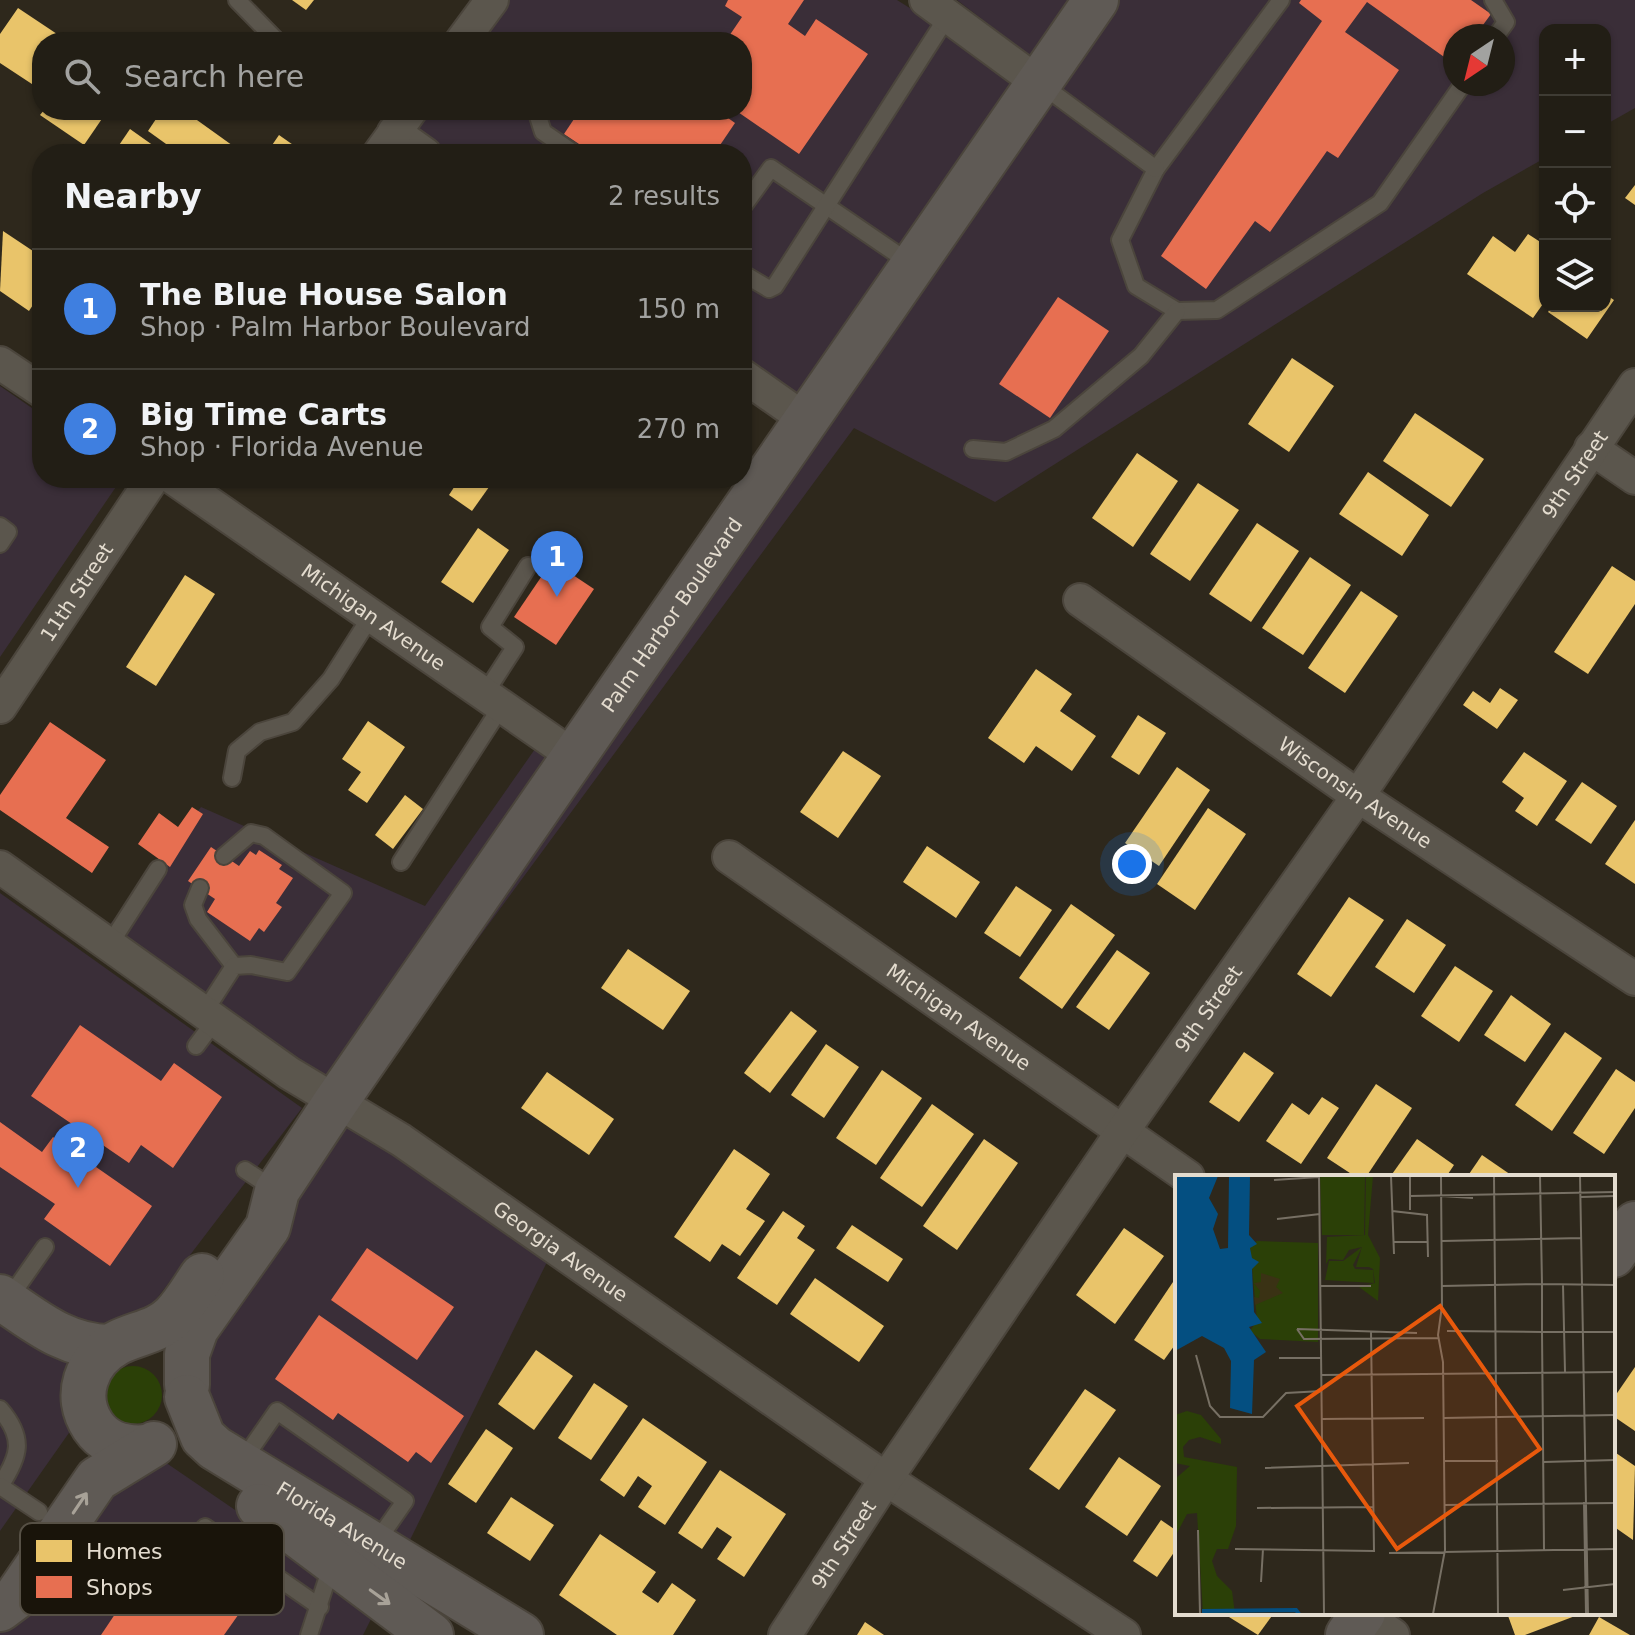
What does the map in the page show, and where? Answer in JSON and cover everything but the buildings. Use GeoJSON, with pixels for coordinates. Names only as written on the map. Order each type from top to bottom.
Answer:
{"type":"FeatureCollection","features":[{"type":"Feature","properties":{"kind":"main road","name":"Palm Harbor Boulevard"},"geometry":{"type":"LineString","coordinates":[[118,1343],[153,1330],[173,1316],[247,1213],[261,1181],[335,1103],[1096,0]]}},
{"type":"Feature","properties":{"kind":"main road","name":"Palm Harbor Boulevard"},"geometry":{"type":"LineString","coordinates":[[187,1391],[187,1354],[196,1329],[268,1227],[261,1181]]}},
{"type":"Feature","properties":{"kind":"main road"},"geometry":{"type":"LineString","coordinates":[[1615,1252],[1635,1224]]}},
{"type":"Feature","properties":{"kind":"main road"},"geometry":{"type":"LineString","coordinates":[[2,1309],[76,1344],[148,1343],[166,1352],[180,1365],[187,1391],[174,1427],[152,1445],[97,1479],[67,1523]]}},
{"type":"Feature","properties":{"kind":"main road"},"geometry":{"type":"LineString","coordinates":[[2,1309],[58,1367],[104,1439],[124,1447],[152,1445]]}},
{"type":"Feature","properties":{"kind":"main road"},"geometry":{"type":"LineString","coordinates":[[32,1523],[74,1458],[87,1374],[118,1343]]}},
{"type":"Feature","properties":{"kind":"main road","name":"Florida Avenue"},"geometry":{"type":"LineString","coordinates":[[187,1391],[203,1437],[239,1465],[521,1635]]}},
{"type":"Feature","properties":{"kind":"main road","name":"Florida Avenue"},"geometry":{"type":"LineString","coordinates":[[152,1445],[181,1450],[280,1523]]}},
{"type":"Feature","properties":{"kind":"main road","name":"Florida Avenue"},"geometry":{"type":"LineString","coordinates":[[284,1526],[431,1635]]}},
{"type":"Feature","properties":{"kind":"main road"},"geometry":{"type":"LineString","coordinates":[[0,1570],[20,1540]]}},
{"type":"Feature","properties":{"kind":"main road"},"geometry":{"type":"LineString","coordinates":[[0,1609],[20,1591]]}},
{"type":"Feature","properties":{"kind":"street"},"geometry":{"type":"LineString","coordinates":[[468,32],[492,0]]}},
{"type":"Feature","properties":{"kind":"street"},"geometry":{"type":"LineString","coordinates":[[941,5],[1040,84]]}},
{"type":"Feature","properties":{"kind":"street"},"geometry":{"type":"LineString","coordinates":[[395,132],[411,144]]}},
{"type":"Feature","properties":{"kind":"street"},"geometry":{"type":"LineString","coordinates":[[0,363],[32,384]]}},
{"type":"Feature","properties":{"kind":"street"},"geometry":{"type":"LineString","coordinates":[[752,382],[806,420]]}},
{"type":"Feature","properties":{"kind":"street","name":"9th Street"},"geometry":{"type":"LineString","coordinates":[[785,1635],[886,1479],[1122,1132],[1358,796],[1635,385]]}},
{"type":"Feature","properties":{"kind":"street"},"geometry":{"type":"LineString","coordinates":[[1591,448],[1635,478]]}},
{"type":"Feature","properties":{"kind":"street","name":"11th Street"},"geometry":{"type":"LineString","coordinates":[[0,707],[146,488]]}},
{"type":"Feature","properties":{"kind":"street","name":"Michigan Avenue"},"geometry":{"type":"LineString","coordinates":[[187,488],[575,757]]}},
{"type":"Feature","properties":{"kind":"street","name":"Wisconsin Avenue"},"geometry":{"type":"LineString","coordinates":[[1080,600],[1358,796],[1635,979]]}},
{"type":"Feature","properties":{"kind":"street","name":"Michigan Avenue"},"geometry":{"type":"LineString","coordinates":[[729,857],[1185,1175]]}},
{"type":"Feature","properties":{"kind":"street","name":"Georgia Avenue"},"geometry":{"type":"LineString","coordinates":[[0,867],[108,947],[205,1027],[401,1140],[886,1479],[1124,1635]]}},
{"type":"Feature","properties":{"kind":"lane"},"geometry":{"type":"LineString","coordinates":[[237,0],[268,32]]}},
{"type":"Feature","properties":{"kind":"lane"},"geometry":{"type":"LineString","coordinates":[[1281,0],[1156,169],[1120,240],[1136,286],[1177,311],[1217,310],[1380,203],[1455,96]]}},
{"type":"Feature","properties":{"kind":"lane"},"geometry":{"type":"LineString","coordinates":[[1493,0],[1505,24]]}},
{"type":"Feature","properties":{"kind":"lane"},"geometry":{"type":"LineString","coordinates":[[752,279],[769,289],[775,286],[941,5]]}},
{"type":"Feature","properties":{"kind":"lane"},"geometry":{"type":"LineString","coordinates":[[1040,84],[1156,169]]}},
{"type":"Feature","properties":{"kind":"lane"},"geometry":{"type":"LineString","coordinates":[[539,120],[543,132],[560,144]]}},
{"type":"Feature","properties":{"kind":"lane"},"geometry":{"type":"LineString","coordinates":[[752,194],[771,168],[913,265]]}},
{"type":"Feature","properties":{"kind":"lane"},"geometry":{"type":"LineString","coordinates":[[973,449],[1006,452],[1054,429],[1141,356],[1177,311]]}},
{"type":"Feature","properties":{"kind":"lane"},"geometry":{"type":"LineString","coordinates":[[0,526],[8,532],[0,544]]}},
{"type":"Feature","properties":{"kind":"lane"},"geometry":{"type":"LineString","coordinates":[[401,862],[493,701],[515,647],[490,627],[528,566]]}},
{"type":"Feature","properties":{"kind":"lane"},"geometry":{"type":"LineString","coordinates":[[232,778],[237,751],[260,732],[293,722],[331,679],[371,616]]}},
{"type":"Feature","properties":{"kind":"lane"},"geometry":{"type":"LineString","coordinates":[[224,856],[251,833],[264,836],[343,893],[287,972],[251,965],[234,966]]}},
{"type":"Feature","properties":{"kind":"lane"},"geometry":{"type":"LineString","coordinates":[[108,947],[158,869]]}},
{"type":"Feature","properties":{"kind":"lane"},"geometry":{"type":"LineString","coordinates":[[200,888],[193,905],[198,919],[234,966]]}},
{"type":"Feature","properties":{"kind":"lane"},"geometry":{"type":"LineString","coordinates":[[205,1027],[234,966]]}},
{"type":"Feature","properties":{"kind":"lane"},"geometry":{"type":"LineString","coordinates":[[2,1309],[45,1247]]}},
{"type":"Feature","properties":{"kind":"lane"},"geometry":{"type":"LineString","coordinates":[[239,1465],[277,1411],[405,1501],[374,1545]]}},
{"type":"Feature","properties":{"kind":"lane"},"geometry":{"type":"LineString","coordinates":[[3,1423],[17,1437],[15,1464],[0,1486],[39,1512]]}},
{"type":"Feature","properties":{"kind":"lane"},"geometry":{"type":"LineString","coordinates":[[309,1635],[333,1562]]}},
{"type":"Feature","properties":{"kind":"lane"},"geometry":{"type":"LineString","coordinates":[[284,1582],[320,1607]]}},
{"type":"Feature","properties":{"kind":"shaded area"},"geometry":{"type":"Polygon","coordinates":[[[510,0],[897,0],[940,27],[1020,88],[804,399],[752,363],[752,144],[438,144],[415,128],[421,120],[752,120],[752,32],[486,32],[510,0]]]}},
{"type":"Feature","properties":{"kind":"shaded area"},"geometry":{"type":"Polygon","coordinates":[[[957,0],[1079,0],[1038,62],[957,0]]]}},
{"type":"Feature","properties":{"kind":"shaded area"},"geometry":{"type":"Polygon","coordinates":[[[1114,0],[1635,0],[1635,108],[1611,122],[1611,24],[1539,24],[1539,161],[1483,193],[995,502],[854,428],[360,1099],[1114,0]]]}},
{"type":"Feature","properties":{"kind":"shaded area"},"geometry":{"type":"Polygon","coordinates":[[[0,386],[32,408],[32,488],[115,488],[0,657],[0,386]]]}},
{"type":"Feature","properties":{"kind":"shaded area"},"geometry":{"type":"Polygon","coordinates":[[[535,749],[554,762],[332,1082],[108,927],[201,807],[425,906],[535,749]]]}},
{"type":"Feature","properties":{"kind":"shaded area"},"geometry":{"type":"Polygon","coordinates":[[[0,893],[302,1108],[139,1322],[71,1430],[0,1531],[0,893]]]}},
{"type":"Feature","properties":{"kind":"shaded area"},"geometry":{"type":"Polygon","coordinates":[[[338,1123],[392,1153],[547,1262],[407,1546],[248,1451],[209,1412],[202,1355],[289,1200],[338,1123]]]}},
{"type":"Feature","properties":{"kind":"shaded area"},"geometry":{"type":"Polygon","coordinates":[[[162,1460],[254,1523],[81,1523],[107,1489],[162,1460]]]}},
{"type":"Feature","properties":{"kind":"shaded area"},"geometry":{"type":"Polygon","coordinates":[[[284,1543],[374,1613],[363,1635],[0,1635],[0,1627],[20,1601],[20,1615],[284,1615],[284,1543]]]}},
{"type":"Feature","properties":{"kind":"green space"},"geometry":{"type":"Polygon","coordinates":[[[133,1366],[154,1374],[162,1395],[154,1416],[133,1424],[112,1416],[104,1395],[112,1374],[133,1366]]]}},
{"type":"Feature","properties":{"kind":"place","name":"The Blue House Salon"},"geometry":{"type":"Point","coordinates":[557,597]}},
{"type":"Feature","properties":{"kind":"place","name":"Big Time Carts"},"geometry":{"type":"Point","coordinates":[78,1188]}}]}
